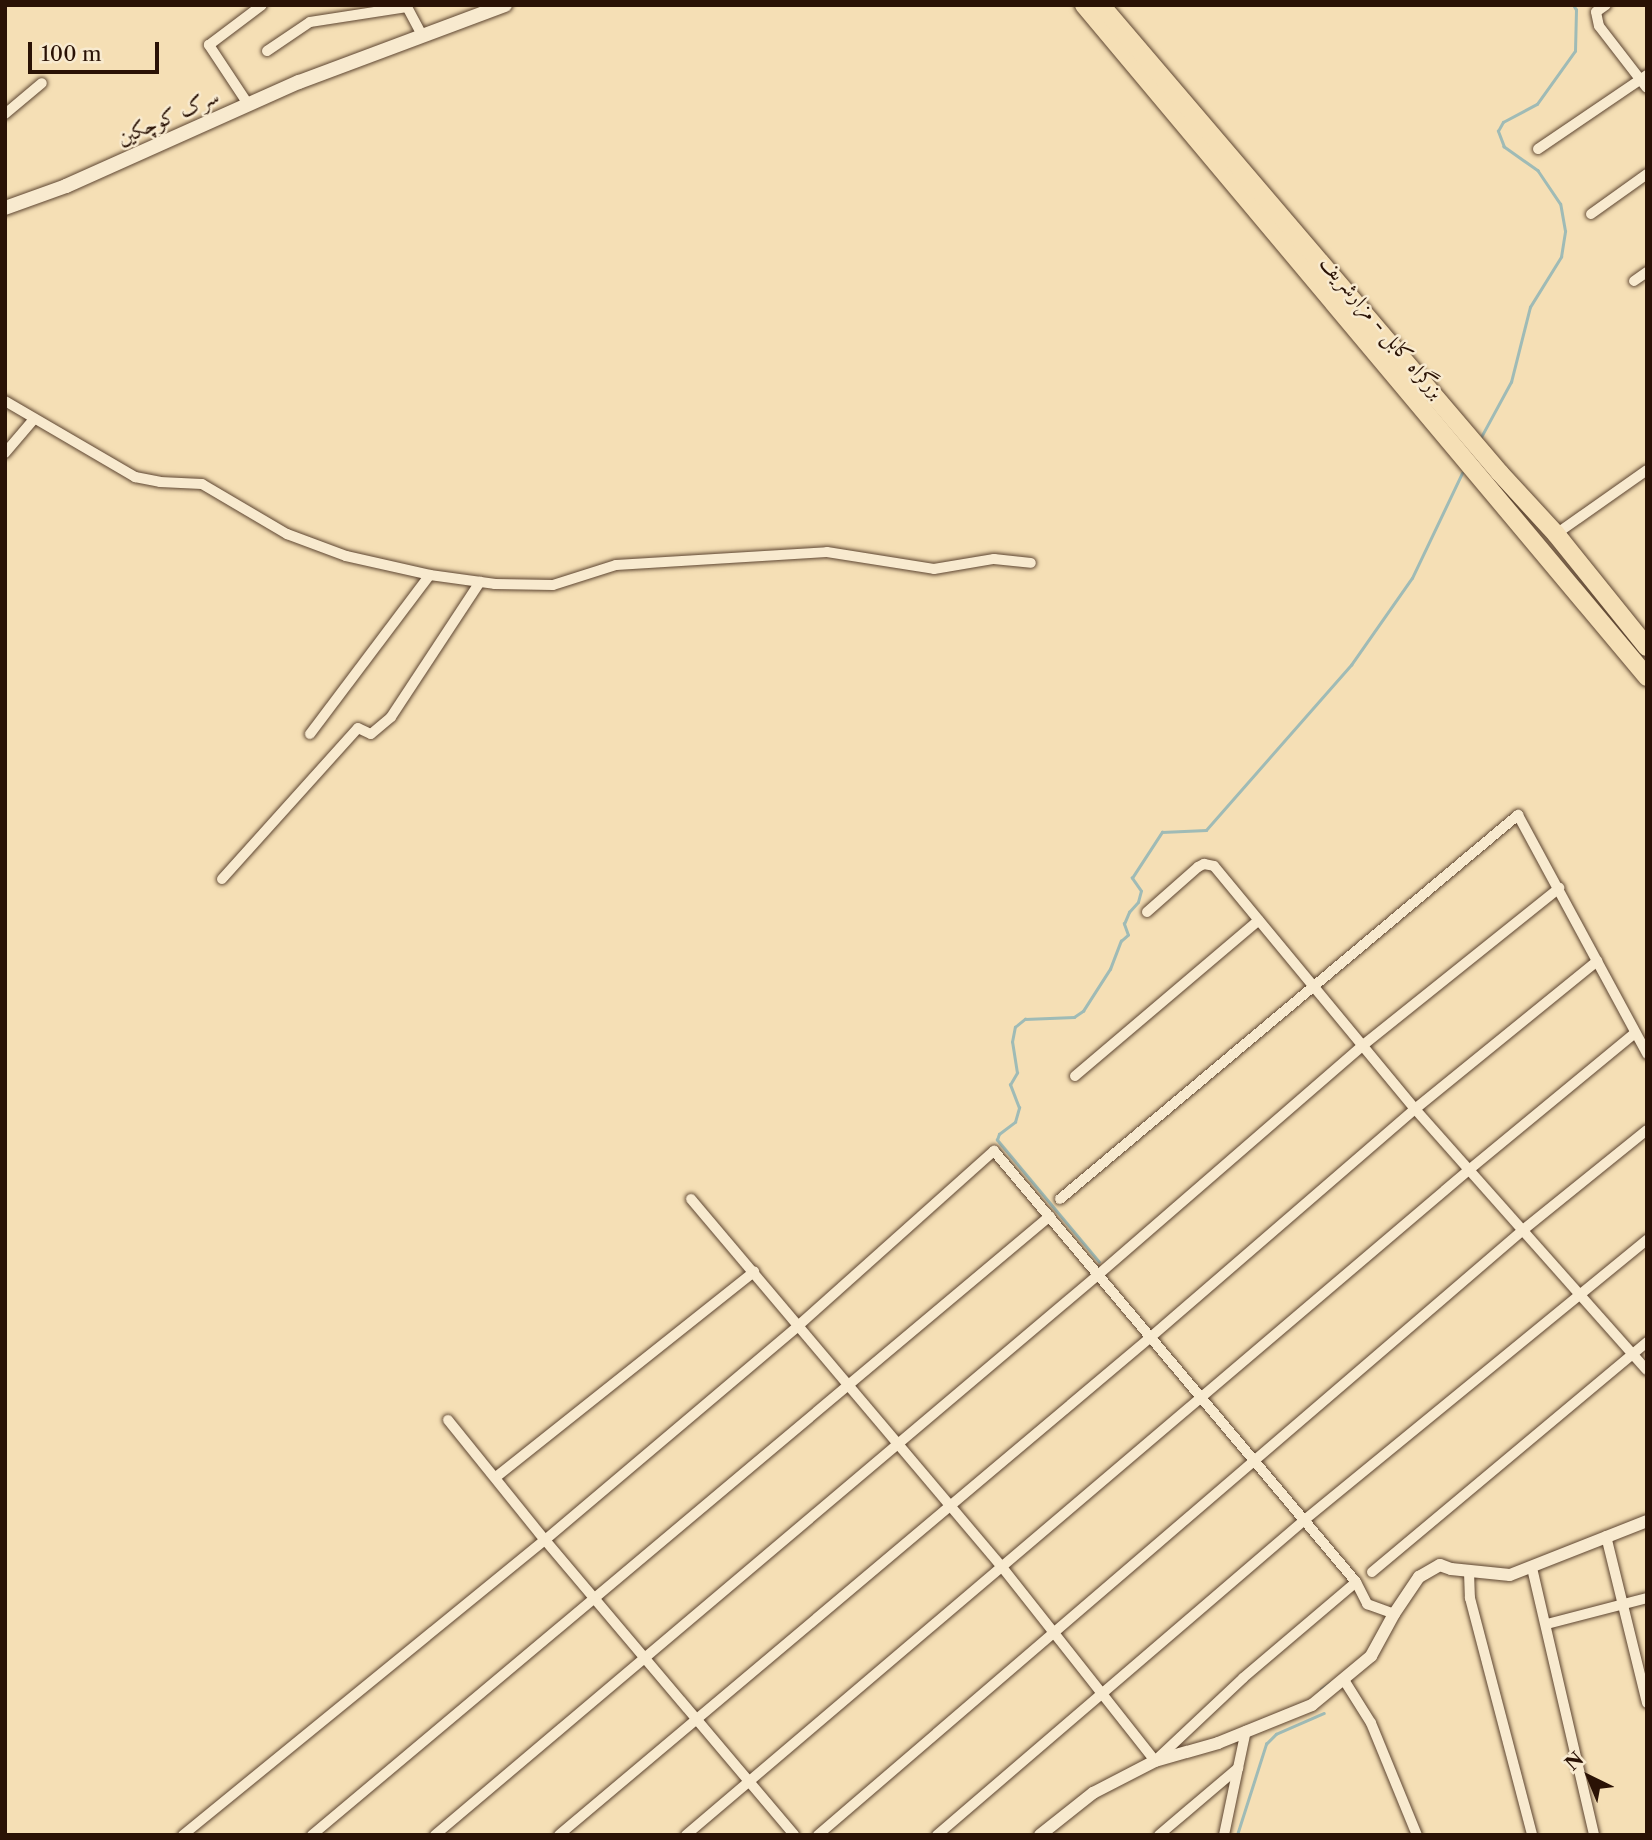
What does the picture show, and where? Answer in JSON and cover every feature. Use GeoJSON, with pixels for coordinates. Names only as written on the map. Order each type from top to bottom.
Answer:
{"type":"FeatureCollection","features":[{"type":"Feature","properties":{"kind":"highway","name":"بزرگراه کابل - مزارشریف"},"geometry":{"type":"LineString","coordinates":[[1084,5],[1647,677]]}},
{"type":"Feature","properties":{"kind":"highway","name":"بزرگراه کابل - مزارشریف"},"geometry":{"type":"LineString","coordinates":[[1101,5],[1500,473],[1556,534],[1647,647]]}},
{"type":"Feature","properties":{"kind":"main road","name":"سرک کوچکین"},"geometry":{"type":"LineString","coordinates":[[5,208],[66,186],[248,104],[505,5]]}},
{"type":"Feature","properties":{"kind":"street"},"geometry":{"type":"LineString","coordinates":[[248,104],[209,45],[262,5]]}},
{"type":"Feature","properties":{"kind":"street"},"geometry":{"type":"LineString","coordinates":[[1538,149],[1645,81],[1599,26],[1596,12],[1606,5]]}},
{"type":"Feature","properties":{"kind":"street"},"geometry":{"type":"LineString","coordinates":[[267,51],[310,22],[407,6],[422,35]]}},
{"type":"Feature","properties":{"kind":"street"},"geometry":{"type":"LineString","coordinates":[[5,114],[43,83]]}},
{"type":"Feature","properties":{"kind":"street"},"geometry":{"type":"LineString","coordinates":[[1591,214],[1647,174]]}},
{"type":"Feature","properties":{"kind":"street"},"geometry":{"type":"LineString","coordinates":[[1634,281],[1647,272]]}},
{"type":"Feature","properties":{"kind":"street"},"geometry":{"type":"LineString","coordinates":[[5,401],[135,477],[160,482],[202,484],[287,534],[346,556],[430,575],[480,582],[553,585],[616,565],[827,552],[934,569],[994,559],[1031,563]]}},
{"type":"Feature","properties":{"kind":"street"},"geometry":{"type":"LineString","coordinates":[[5,453],[34,419]]}},
{"type":"Feature","properties":{"kind":"street"},"geometry":{"type":"LineString","coordinates":[[1556,534],[1647,470]]}},
{"type":"Feature","properties":{"kind":"street"},"geometry":{"type":"LineString","coordinates":[[310,734],[430,575]]}},
{"type":"Feature","properties":{"kind":"street"},"geometry":{"type":"LineString","coordinates":[[222,879],[358,728],[370,734],[391,717],[480,582]]}},
{"type":"Feature","properties":{"kind":"street"},"geometry":{"type":"LineString","coordinates":[[1060,1199],[1518,816],[1647,1055]]}},
{"type":"Feature","properties":{"kind":"street"},"geometry":{"type":"LineString","coordinates":[[1147,912],[1204,864],[1214,866],[1415,1109],[1647,1370]]}},
{"type":"Feature","properties":{"kind":"street"},"geometry":{"type":"LineString","coordinates":[[435,1835],[1099,1274],[1362,1046],[1559,888]]}},
{"type":"Feature","properties":{"kind":"street"},"geometry":{"type":"LineString","coordinates":[[1075,1076],[1259,920]]}},
{"type":"Feature","properties":{"kind":"street"},"geometry":{"type":"LineString","coordinates":[[559,1835],[1152,1336],[1415,1109],[1597,961]]}},
{"type":"Feature","properties":{"kind":"street"},"geometry":{"type":"LineString","coordinates":[[686,1835],[1470,1169],[1635,1033]]}},
{"type":"Feature","properties":{"kind":"street"},"geometry":{"type":"LineString","coordinates":[[818,1835],[1523,1230],[1647,1130]]}},
{"type":"Feature","properties":{"kind":"street"},"geometry":{"type":"LineString","coordinates":[[183,1835],[545,1540],[798,1326],[994,1151],[1152,1336],[1254,1459],[1302,1522],[1356,1582],[1364,1600],[1383,1610]]}},
{"type":"Feature","properties":{"kind":"street"},"geometry":{"type":"LineString","coordinates":[[691,1199],[1002,1567],[1155,1761]]}},
{"type":"Feature","properties":{"kind":"street"},"geometry":{"type":"LineString","coordinates":[[312,1835],[446,1725],[846,1384],[1050,1216]]}},
{"type":"Feature","properties":{"kind":"street"},"geometry":{"type":"LineString","coordinates":[[937,1835],[1302,1522],[1647,1240]]}},
{"type":"Feature","properties":{"kind":"street"},"geometry":{"type":"LineString","coordinates":[[496,1477],[754,1272]]}},
{"type":"Feature","properties":{"kind":"street"},"geometry":{"type":"LineString","coordinates":[[1371,1572],[1647,1342]]}},
{"type":"Feature","properties":{"kind":"street"},"geometry":{"type":"LineString","coordinates":[[448,1420],[545,1540],[794,1835]]}},
{"type":"Feature","properties":{"kind":"street"},"geometry":{"type":"LineString","coordinates":[[1040,1835],[1093,1793],[1155,1761],[1218,1743],[1312,1705],[1371,1656],[1383,1610],[1419,1577],[1440,1565],[1469,1572],[1510,1575],[1532,1569],[1647,1521]]}},
{"type":"Feature","properties":{"kind":"street"},"geometry":{"type":"LineString","coordinates":[[1606,1536],[1625,1603],[1647,1703]]}},
{"type":"Feature","properties":{"kind":"street"},"geometry":{"type":"LineString","coordinates":[[1532,1569],[1547,1624],[1594,1835]]}},
{"type":"Feature","properties":{"kind":"street"},"geometry":{"type":"LineString","coordinates":[[1469,1572],[1470,1598],[1532,1835]]}},
{"type":"Feature","properties":{"kind":"street"},"geometry":{"type":"LineString","coordinates":[[1155,1761],[1244,1678],[1356,1582]]}},
{"type":"Feature","properties":{"kind":"street"},"geometry":{"type":"LineString","coordinates":[[1547,1624],[1647,1598]]}},
{"type":"Feature","properties":{"kind":"street"},"geometry":{"type":"LineString","coordinates":[[1344,1680],[1371,1723],[1417,1835]]}},
{"type":"Feature","properties":{"kind":"street"},"geometry":{"type":"LineString","coordinates":[[1224,1835],[1246,1731]]}},
{"type":"Feature","properties":{"kind":"street"},"geometry":{"type":"LineString","coordinates":[[1159,1835],[1238,1768]]}},
{"type":"Feature","properties":{"kind":"waterway"},"geometry":{"type":"LineString","coordinates":[[1480,439],[1511,382],[1530,307],[1561,257],[1565,231],[1560,204],[1538,171],[1504,147],[1498,131],[1503,122],[1537,104],[1575,51],[1576,10],[1573,5]]}},
{"type":"Feature","properties":{"kind":"waterway"},"geometry":{"type":"LineString","coordinates":[[1099,1262],[997,1140],[999,1134],[1015,1122],[1019,1108],[1010,1085],[1017,1073],[1012,1042],[1015,1027],[1025,1019],[1074,1017],[1083,1011],[1110,969],[1121,941],[1128,935],[1124,924],[1129,912],[1138,902],[1141,891],[1132,878],[1162,832],[1206,830],[1351,665],[1412,578],[1462,473]]}},
{"type":"Feature","properties":{"kind":"waterway"},"geometry":{"type":"LineString","coordinates":[[1321,1689],[1330,1683]]}},
{"type":"Feature","properties":{"kind":"waterway"},"geometry":{"type":"LineString","coordinates":[[1237,1835],[1266,1744],[1276,1734],[1324,1713]]}}]}
